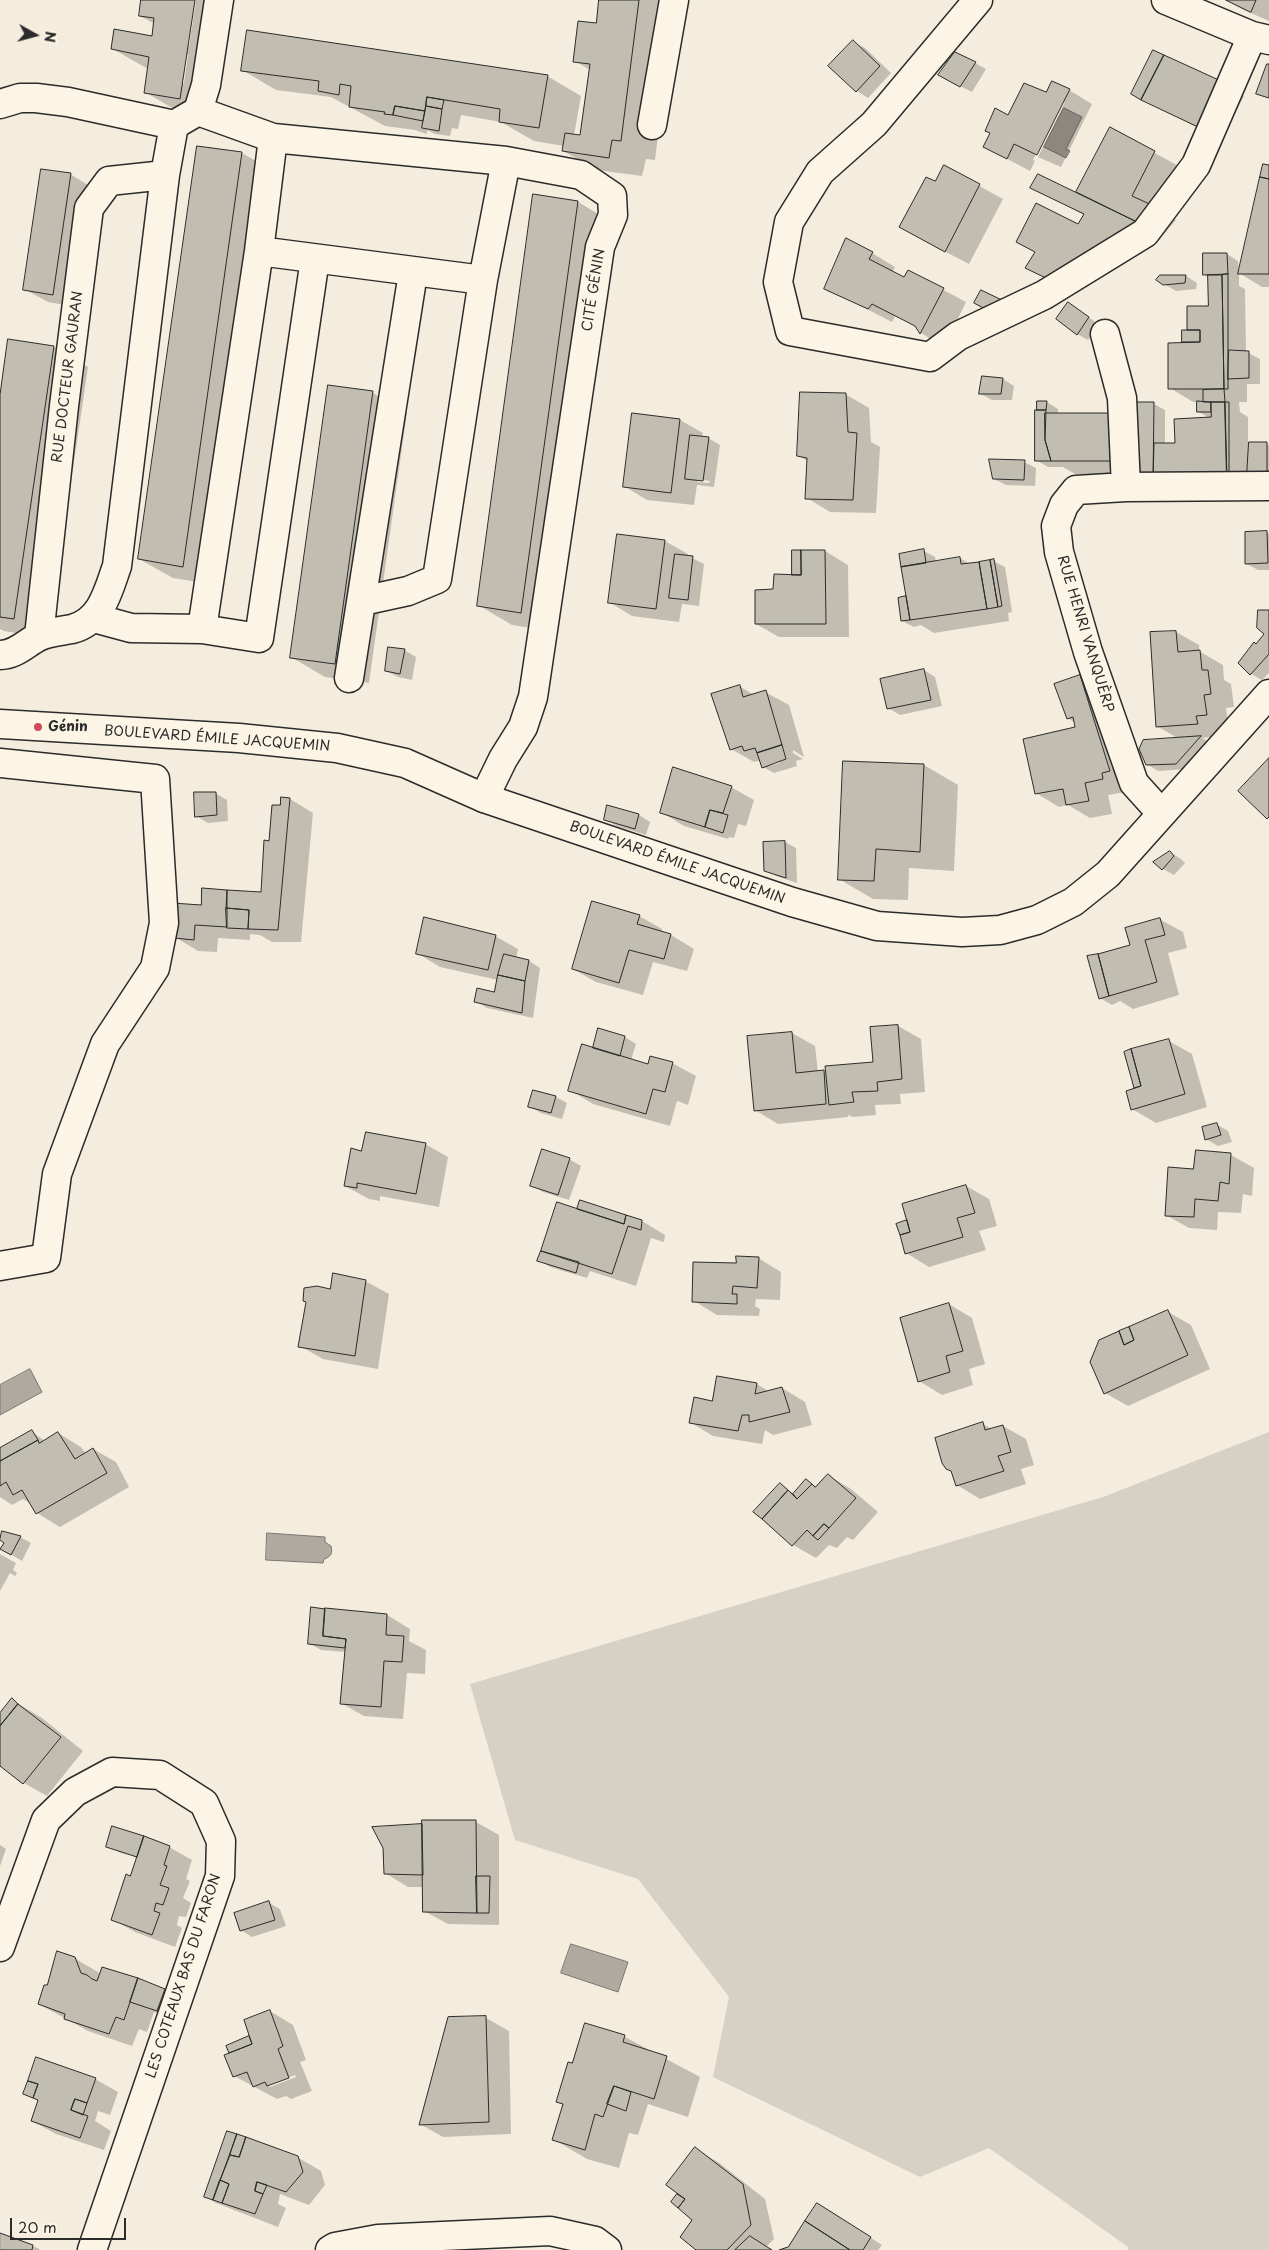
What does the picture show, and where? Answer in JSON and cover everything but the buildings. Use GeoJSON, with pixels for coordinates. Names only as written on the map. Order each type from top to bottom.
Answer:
{"type":"FeatureCollection","features":[{"type":"Feature","properties":{"kind":"street"},"geometry":{"type":"LineString","coordinates":[[0,104],[20,98],[36,98],[68,102],[174,125],[198,111],[206,85],[219,0]]}},
{"type":"Feature","properties":{"kind":"street"},"geometry":{"type":"LineString","coordinates":[[652,125],[674,0]]}},
{"type":"Feature","properties":{"kind":"street"},"geometry":{"type":"LineString","coordinates":[[978,0],[874,124],[820,172],[789,222],[778,282],[790,331],[930,357],[958,336],[1044,295],[1145,233],[1196,165],[1261,38],[1166,0]]}},
{"type":"Feature","properties":{"kind":"street","name":"CITÉ GÉNIN"},"geometry":{"type":"LineString","coordinates":[[198,111],[273,138],[506,161],[581,175],[612,196],[613,215],[600,247],[533,697],[523,727],[484,798]]}},
{"type":"Feature","properties":{"kind":"street"},"geometry":{"type":"LineString","coordinates":[[0,655],[8,655],[39,636],[75,628],[94,618],[106,598],[117,566],[165,175],[174,125]]}},
{"type":"Feature","properties":{"kind":"street"},"geometry":{"type":"LineString","coordinates":[[202,629],[259,251],[273,138]]}},
{"type":"Feature","properties":{"kind":"street"},"geometry":{"type":"LineString","coordinates":[[362,601],[408,591],[438,579],[483,280],[506,161]]}},
{"type":"Feature","properties":{"kind":"street","name":"RUE DOCTEUR GAURAN"},"geometry":{"type":"LineString","coordinates":[[39,636],[63,416],[89,208],[109,181],[165,175]]}},
{"type":"Feature","properties":{"kind":"street"},"geometry":{"type":"LineString","coordinates":[[259,251],[483,280]]}},
{"type":"Feature","properties":{"kind":"street"},"geometry":{"type":"LineString","coordinates":[[94,618],[131,628],[202,629],[259,638],[315,259]]}},
{"type":"Feature","properties":{"kind":"street"},"geometry":{"type":"LineString","coordinates":[[349,678],[412,272]]}},
{"type":"Feature","properties":{"kind":"street"},"geometry":{"type":"LineString","coordinates":[[1105,334],[1122,398],[1126,487]]}},
{"type":"Feature","properties":{"kind":"street","name":"RUE HENRI VANQUÈRP"},"geometry":{"type":"LineString","coordinates":[[1161,813],[1134,783],[1088,652],[1059,552],[1056,526],[1064,505],[1076,490],[1126,487],[1269,486]]}},
{"type":"Feature","properties":{"kind":"street","name":"BOULEVARD ÉMILE JACQUEMIN"},"geometry":{"type":"LineString","coordinates":[[0,724],[239,738],[336,748],[404,763],[484,798],[792,902],[877,926],[962,932],[1009,927],[1037,920],[1074,902],[1108,874],[1269,694]]}},
{"type":"Feature","properties":{"kind":"street"},"geometry":{"type":"LineString","coordinates":[[0,762],[155,779],[164,924],[155,968],[105,1044],[57,1174],[46,1258],[0,1266]]}},
{"type":"Feature","properties":{"kind":"street","name":"LES COTEAUX BAS DU FARON"},"geometry":{"type":"LineString","coordinates":[[0,1947],[46,1820],[75,1792],[112,1772],[160,1775],[204,1803],[221,1841],[220,1876],[92,2250]]}},
{"type":"Feature","properties":{"kind":"street"},"geometry":{"type":"LineString","coordinates":[[330,2250],[335,2247],[369,2246],[550,2231],[595,2241],[606,2250]]}},
{"type":"Feature","properties":{"kind":"shaded area"},"geometry":{"type":"Polygon","coordinates":[[[1064,108],[1082,117],[1066,149],[1070,151],[1066,158],[1044,147],[1064,108]]]}},
{"type":"Feature","properties":{"kind":"shaded area"},"geometry":{"type":"Polygon","coordinates":[[[30,1369],[42,1392],[0,1415],[0,1385],[30,1369]]]}},
{"type":"Feature","properties":{"kind":"shaded area"},"geometry":{"type":"Polygon","coordinates":[[[1269,1432],[1269,2250],[1128,2250],[1128,2247],[989,2148],[920,2177],[713,2077],[729,1997],[638,1879],[515,1840],[470,1684],[1103,1497],[1269,1432]]]}},
{"type":"Feature","properties":{"kind":"shaded area"},"geometry":{"type":"Polygon","coordinates":[[[267,1533],[325,1537],[325,1542],[331,1546],[332,1553],[324,1559],[323,1563],[266,1560],[267,1533]]]}},
{"type":"Feature","properties":{"kind":"shaded area"},"geometry":{"type":"Polygon","coordinates":[[[571,1944],[628,1962],[618,1992],[561,1973],[571,1944]]]}},
{"type":"Feature","properties":{"kind":"place","name":"Génin"},"geometry":{"type":"Point","coordinates":[38,727]}}]}
